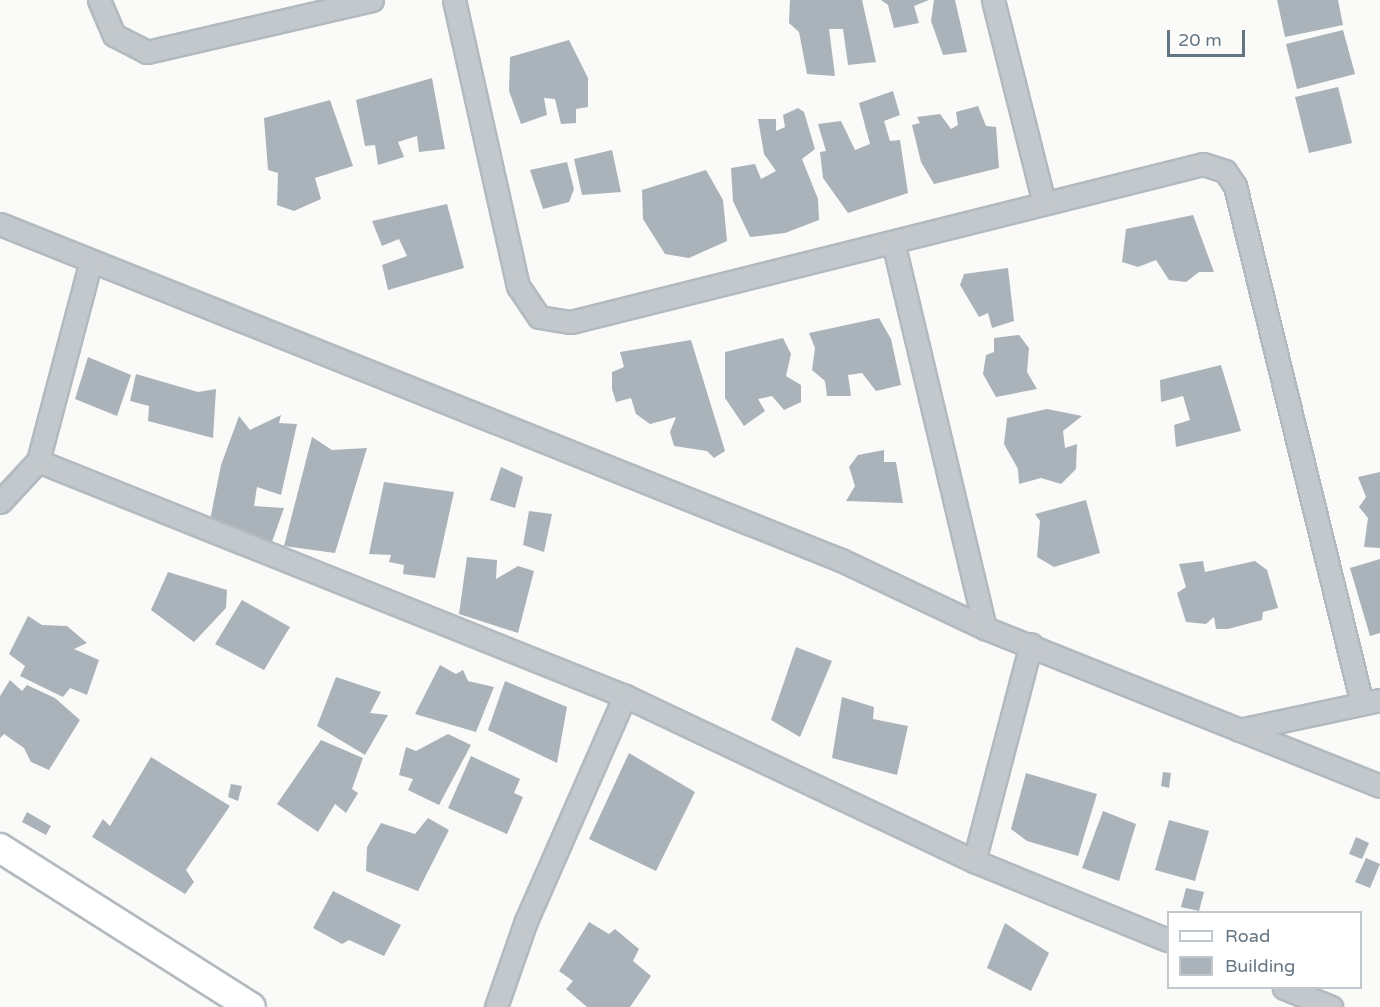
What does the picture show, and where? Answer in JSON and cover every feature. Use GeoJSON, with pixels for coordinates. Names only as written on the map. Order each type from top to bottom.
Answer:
{"type":"FeatureCollection","features":[{"type":"Feature","properties":{"kind":"street"},"geometry":{"type":"LineString","coordinates":[[99,0],[114,35],[147,52],[372,0]]}},
{"type":"Feature","properties":{"kind":"street"},"geometry":{"type":"LineString","coordinates":[[454,0],[518,286],[539,317],[571,322],[1203,164],[1225,171],[1235,186],[1371,702],[1239,730]]}},
{"type":"Feature","properties":{"kind":"street"},"geometry":{"type":"LineString","coordinates":[[993,0],[1044,203]]}},
{"type":"Feature","properties":{"kind":"street"},"geometry":{"type":"LineString","coordinates":[[0,224],[841,560],[985,628],[1031,644],[1380,786]]}},
{"type":"Feature","properties":{"kind":"street"},"geometry":{"type":"LineString","coordinates":[[893,242],[985,628]]}},
{"type":"Feature","properties":{"kind":"street"},"geometry":{"type":"LineString","coordinates":[[0,502],[38,461],[91,261]]}},
{"type":"Feature","properties":{"kind":"street"},"geometry":{"type":"LineString","coordinates":[[38,461],[625,696],[974,861],[1167,940]]}},
{"type":"Feature","properties":{"kind":"street"},"geometry":{"type":"LineString","coordinates":[[974,861],[1031,644]]}},
{"type":"Feature","properties":{"kind":"street"},"geometry":{"type":"LineString","coordinates":[[496,1007],[526,921],[625,696]]}},
{"type":"Feature","properties":{"kind":"street"},"geometry":{"type":"LineString","coordinates":[[0,848],[251,1007]]}},
{"type":"Feature","properties":{"kind":"street"},"geometry":{"type":"LineString","coordinates":[[1289,989],[1331,1007]]}},
{"type":"Feature","properties":{"kind":"building"},"geometry":{"type":"Polygon","coordinates":[[[790,0],[862,0],[876,62],[848,65],[843,29],[829,29],[835,76],[807,74],[799,32],[789,23],[790,0]]]}},
{"type":"Feature","properties":{"kind":"building"},"geometry":{"type":"Polygon","coordinates":[[[881,0],[929,0],[914,6],[919,23],[894,28],[888,5],[881,0]]]}},
{"type":"Feature","properties":{"kind":"building"},"geometry":{"type":"Polygon","coordinates":[[[934,0],[955,0],[967,52],[943,55],[931,21],[934,0]]]}},
{"type":"Feature","properties":{"kind":"building"},"geometry":{"type":"Polygon","coordinates":[[[1277,0],[1338,0],[1343,25],[1285,37],[1277,0]]]}},
{"type":"Feature","properties":{"kind":"building"},"geometry":{"type":"Polygon","coordinates":[[[1343,30],[1355,74],[1297,89],[1286,44],[1343,30]]]}},
{"type":"Feature","properties":{"kind":"building"},"geometry":{"type":"Polygon","coordinates":[[[569,40],[588,78],[588,107],[576,109],[576,123],[561,124],[555,99],[544,98],[547,115],[521,124],[509,91],[510,57],[569,40]]]}},
{"type":"Feature","properties":{"kind":"building"},"geometry":{"type":"Polygon","coordinates":[[[432,78],[445,149],[419,152],[417,136],[398,142],[404,157],[378,165],[375,145],[365,146],[356,100],[432,78]]]}},
{"type":"Feature","properties":{"kind":"building"},"geometry":{"type":"Polygon","coordinates":[[[1338,87],[1352,143],[1309,153],[1295,97],[1338,87]]]}},
{"type":"Feature","properties":{"kind":"building"},"geometry":{"type":"Polygon","coordinates":[[[893,91],[900,115],[884,121],[890,141],[900,140],[908,193],[848,213],[823,178],[820,152],[826,151],[818,124],[841,121],[855,150],[870,144],[859,103],[893,91]]]}},
{"type":"Feature","properties":{"kind":"building"},"geometry":{"type":"Polygon","coordinates":[[[330,100],[353,166],[315,178],[321,199],[294,211],[277,205],[278,173],[268,170],[264,118],[330,100]]]}},
{"type":"Feature","properties":{"kind":"building"},"geometry":{"type":"Polygon","coordinates":[[[978,106],[986,126],[996,127],[999,168],[934,184],[921,162],[912,125],[920,123],[917,117],[940,114],[951,129],[958,125],[956,112],[978,106]]]}},
{"type":"Feature","properties":{"kind":"building"},"geometry":{"type":"Polygon","coordinates":[[[798,108],[804,112],[815,149],[802,159],[818,199],[819,220],[785,233],[750,237],[733,201],[731,168],[755,164],[761,179],[776,171],[764,154],[758,119],[776,119],[776,131],[785,127],[783,115],[798,108]]]}},
{"type":"Feature","properties":{"kind":"building"},"geometry":{"type":"Polygon","coordinates":[[[612,150],[621,192],[582,195],[574,159],[612,150]]]}},
{"type":"Feature","properties":{"kind":"building"},"geometry":{"type":"Polygon","coordinates":[[[567,162],[574,189],[569,202],[543,209],[530,170],[567,162]]]}},
{"type":"Feature","properties":{"kind":"building"},"geometry":{"type":"Polygon","coordinates":[[[706,170],[723,200],[727,241],[689,258],[665,254],[643,219],[642,190],[706,170]]]}},
{"type":"Feature","properties":{"kind":"building"},"geometry":{"type":"Polygon","coordinates":[[[447,204],[464,268],[388,290],[382,265],[407,256],[399,239],[382,246],[372,221],[447,204]]]}},
{"type":"Feature","properties":{"kind":"building"},"geometry":{"type":"Polygon","coordinates":[[[1193,215],[1214,272],[1199,272],[1186,282],[1169,280],[1156,260],[1138,267],[1122,262],[1126,229],[1193,215]]]}},
{"type":"Feature","properties":{"kind":"building"},"geometry":{"type":"Polygon","coordinates":[[[1008,268],[1014,321],[992,328],[988,313],[979,317],[960,285],[964,274],[1008,268]]]}},
{"type":"Feature","properties":{"kind":"building"},"geometry":{"type":"Polygon","coordinates":[[[879,318],[891,339],[901,385],[876,391],[862,373],[848,375],[851,396],[827,396],[825,381],[812,370],[815,348],[809,333],[879,318]]]}},
{"type":"Feature","properties":{"kind":"building"},"geometry":{"type":"Polygon","coordinates":[[[1019,335],[1029,348],[1027,372],[1037,389],[996,397],[983,374],[986,355],[994,352],[994,338],[1019,335]]]}},
{"type":"Feature","properties":{"kind":"building"},"geometry":{"type":"Polygon","coordinates":[[[783,338],[791,354],[786,376],[801,385],[801,402],[784,410],[772,396],[758,399],[765,411],[744,426],[725,398],[725,352],[783,338]]]}},
{"type":"Feature","properties":{"kind":"building"},"geometry":{"type":"Polygon","coordinates":[[[691,340],[725,451],[714,458],[707,451],[674,446],[670,432],[676,417],[650,424],[636,414],[631,398],[616,402],[612,389],[612,372],[624,367],[620,352],[691,340]]]}},
{"type":"Feature","properties":{"kind":"building"},"geometry":{"type":"Polygon","coordinates":[[[88,357],[131,375],[117,416],[75,399],[88,357]]]}},
{"type":"Feature","properties":{"kind":"building"},"geometry":{"type":"Polygon","coordinates":[[[1221,365],[1241,431],[1176,447],[1174,425],[1190,420],[1183,396],[1161,402],[1160,380],[1221,365]]]}},
{"type":"Feature","properties":{"kind":"building"},"geometry":{"type":"Polygon","coordinates":[[[136,374],[198,392],[216,389],[213,438],[148,421],[149,406],[130,401],[136,374]]]}},
{"type":"Feature","properties":{"kind":"building"},"geometry":{"type":"Polygon","coordinates":[[[1047,409],[1082,416],[1063,431],[1065,448],[1077,444],[1076,469],[1061,484],[1041,478],[1019,484],[1018,469],[1004,444],[1007,418],[1047,409]]]}},
{"type":"Feature","properties":{"kind":"building"},"geometry":{"type":"Polygon","coordinates":[[[281,415],[279,423],[297,424],[281,495],[257,487],[254,506],[284,508],[272,542],[209,525],[221,465],[239,416],[250,430],[281,415]]]}},
{"type":"Feature","properties":{"kind":"building"},"geometry":{"type":"Polygon","coordinates":[[[312,437],[332,450],[367,448],[335,553],[284,546],[312,437]]]}},
{"type":"Feature","properties":{"kind":"building"},"geometry":{"type":"Polygon","coordinates":[[[884,450],[884,462],[896,462],[903,503],[846,501],[855,486],[849,467],[858,455],[884,450]]]}},
{"type":"Feature","properties":{"kind":"building"},"geometry":{"type":"Polygon","coordinates":[[[501,467],[523,477],[515,508],[490,500],[501,467]]]}},
{"type":"Feature","properties":{"kind":"building"},"geometry":{"type":"Polygon","coordinates":[[[1380,472],[1380,548],[1364,547],[1368,518],[1359,507],[1366,497],[1358,477],[1380,472]]]}},
{"type":"Feature","properties":{"kind":"building"},"geometry":{"type":"Polygon","coordinates":[[[384,482],[454,492],[435,578],[403,574],[404,565],[389,562],[391,555],[369,554],[384,482]]]}},
{"type":"Feature","properties":{"kind":"building"},"geometry":{"type":"Polygon","coordinates":[[[1086,500],[1100,553],[1054,567],[1037,557],[1040,521],[1035,514],[1086,500]]]}},
{"type":"Feature","properties":{"kind":"building"},"geometry":{"type":"Polygon","coordinates":[[[529,511],[552,514],[544,552],[523,545],[529,511]]]}},
{"type":"Feature","properties":{"kind":"building"},"geometry":{"type":"Polygon","coordinates":[[[467,557],[497,560],[496,579],[518,566],[534,571],[518,633],[459,614],[467,557]]]}},
{"type":"Feature","properties":{"kind":"building"},"geometry":{"type":"Polygon","coordinates":[[[1380,559],[1380,633],[1370,636],[1350,568],[1380,559]]]}},
{"type":"Feature","properties":{"kind":"building"},"geometry":{"type":"Polygon","coordinates":[[[1203,561],[1205,572],[1255,561],[1267,570],[1278,608],[1263,612],[1262,620],[1228,629],[1216,629],[1214,617],[1206,624],[1186,622],[1177,593],[1186,587],[1179,564],[1203,561]]]}},
{"type":"Feature","properties":{"kind":"building"},"geometry":{"type":"Polygon","coordinates":[[[168,572],[227,590],[226,608],[194,642],[151,610],[168,572]]]}},
{"type":"Feature","properties":{"kind":"building"},"geometry":{"type":"Polygon","coordinates":[[[242,600],[290,627],[264,670],[215,644],[242,600]]]}},
{"type":"Feature","properties":{"kind":"building"},"geometry":{"type":"Polygon","coordinates":[[[28,616],[42,625],[67,626],[87,643],[74,649],[99,660],[87,695],[70,688],[63,697],[20,676],[25,666],[9,654],[28,616]]]}},
{"type":"Feature","properties":{"kind":"building"},"geometry":{"type":"Polygon","coordinates":[[[796,647],[832,661],[800,737],[771,720],[796,647]]]}},
{"type":"Feature","properties":{"kind":"building"},"geometry":{"type":"Polygon","coordinates":[[[440,665],[456,674],[463,670],[468,681],[494,687],[476,732],[415,714],[440,665]]]}},
{"type":"Feature","properties":{"kind":"building"},"geometry":{"type":"Polygon","coordinates":[[[336,677],[381,692],[370,713],[388,715],[365,755],[317,726],[336,677]]]}},
{"type":"Feature","properties":{"kind":"building"},"geometry":{"type":"Polygon","coordinates":[[[10,680],[22,691],[27,685],[55,698],[80,720],[49,770],[31,762],[24,748],[4,734],[0,738],[0,696],[10,680]]]}},
{"type":"Feature","properties":{"kind":"building"},"geometry":{"type":"Polygon","coordinates":[[[505,681],[567,707],[557,763],[488,730],[505,681]]]}},
{"type":"Feature","properties":{"kind":"building"},"geometry":{"type":"Polygon","coordinates":[[[842,697],[874,707],[873,719],[908,726],[897,775],[832,758],[842,697]]]}},
{"type":"Feature","properties":{"kind":"building"},"geometry":{"type":"Polygon","coordinates":[[[448,734],[471,745],[439,805],[408,790],[413,779],[399,775],[406,747],[416,751],[448,734]]]}},
{"type":"Feature","properties":{"kind":"building"},"geometry":{"type":"Polygon","coordinates":[[[321,740],[363,758],[352,789],[358,793],[346,813],[335,804],[318,832],[277,804],[321,740]]]}},
{"type":"Feature","properties":{"kind":"building"},"geometry":{"type":"Polygon","coordinates":[[[629,753],[695,792],[656,871],[589,839],[629,753]]]}},
{"type":"Feature","properties":{"kind":"building"},"geometry":{"type":"Polygon","coordinates":[[[471,756],[520,779],[514,793],[523,797],[507,834],[448,808],[471,756]]]}},
{"type":"Feature","properties":{"kind":"building"},"geometry":{"type":"Polygon","coordinates":[[[151,757],[230,806],[186,870],[194,882],[185,894],[92,837],[103,819],[110,826],[151,757]]]}},
{"type":"Feature","properties":{"kind":"building"},"geometry":{"type":"Polygon","coordinates":[[[1163,772],[1171,773],[1169,788],[1161,786],[1163,772]]]}},
{"type":"Feature","properties":{"kind":"building"},"geometry":{"type":"Polygon","coordinates":[[[1026,773],[1097,794],[1078,856],[1027,841],[1011,829],[1026,773]]]}},
{"type":"Feature","properties":{"kind":"building"},"geometry":{"type":"Polygon","coordinates":[[[231,784],[242,786],[238,801],[228,797],[231,784]]]}},
{"type":"Feature","properties":{"kind":"building"},"geometry":{"type":"Polygon","coordinates":[[[1103,811],[1136,824],[1119,881],[1082,868],[1103,811]]]}},
{"type":"Feature","properties":{"kind":"building"},"geometry":{"type":"Polygon","coordinates":[[[27,812],[51,826],[46,835],[22,822],[27,812]]]}},
{"type":"Feature","properties":{"kind":"building"},"geometry":{"type":"Polygon","coordinates":[[[428,818],[449,830],[418,891],[366,871],[367,847],[381,823],[415,834],[428,818]]]}},
{"type":"Feature","properties":{"kind":"building"},"geometry":{"type":"Polygon","coordinates":[[[1169,820],[1209,831],[1195,881],[1155,870],[1169,820]]]}},
{"type":"Feature","properties":{"kind":"building"},"geometry":{"type":"Polygon","coordinates":[[[1356,837],[1369,843],[1362,859],[1349,854],[1356,837]]]}},
{"type":"Feature","properties":{"kind":"building"},"geometry":{"type":"Polygon","coordinates":[[[1366,858],[1380,864],[1370,888],[1355,882],[1366,858]]]}},
{"type":"Feature","properties":{"kind":"building"},"geometry":{"type":"Polygon","coordinates":[[[1186,888],[1204,892],[1199,911],[1181,907],[1186,888]]]}},
{"type":"Feature","properties":{"kind":"building"},"geometry":{"type":"Polygon","coordinates":[[[333,891],[401,925],[384,956],[349,940],[342,944],[313,928],[333,891]]]}},
{"type":"Feature","properties":{"kind":"building"},"geometry":{"type":"Polygon","coordinates":[[[589,922],[609,934],[615,929],[639,949],[633,961],[651,976],[630,1007],[587,1007],[566,989],[573,981],[559,971],[589,922]]]}},
{"type":"Feature","properties":{"kind":"building"},"geometry":{"type":"Polygon","coordinates":[[[1005,923],[1049,953],[1031,991],[987,968],[1005,923]]]}}]}
